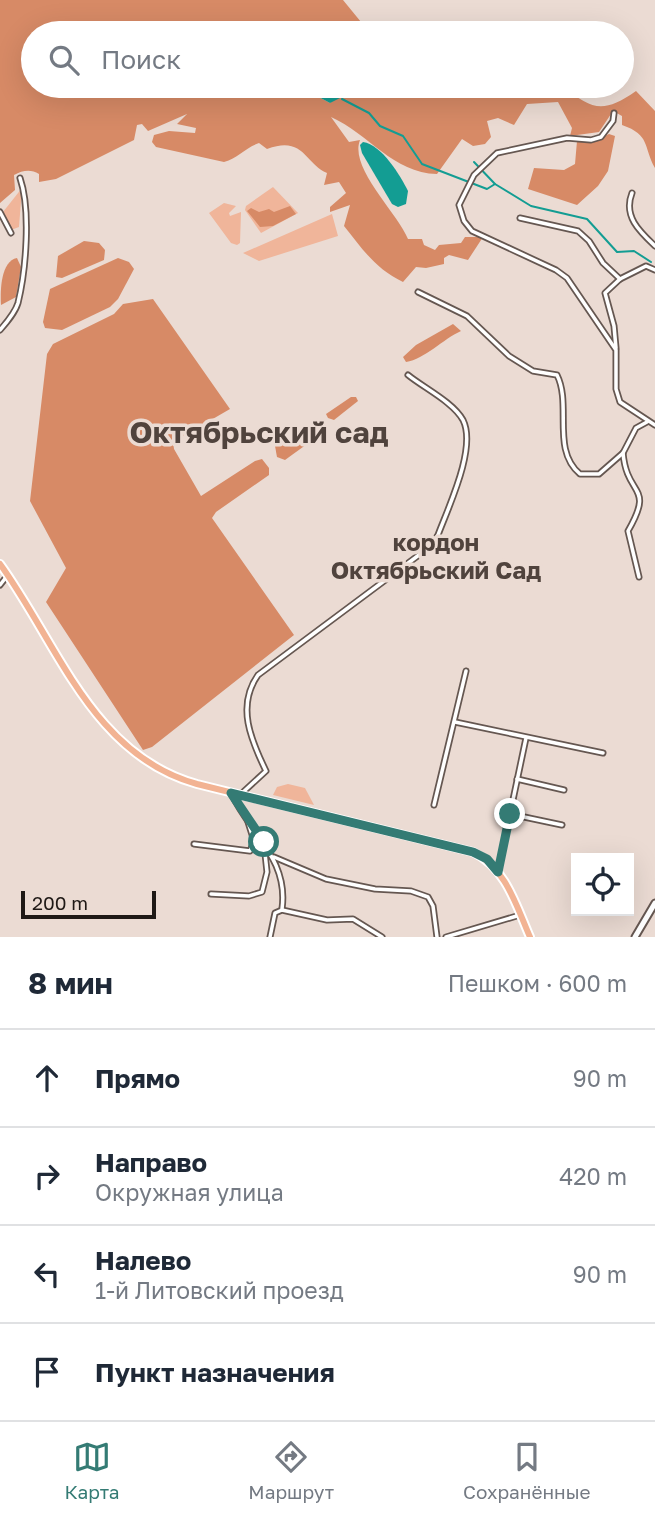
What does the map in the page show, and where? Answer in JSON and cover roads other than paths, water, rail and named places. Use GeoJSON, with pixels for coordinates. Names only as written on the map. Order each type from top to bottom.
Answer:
{"type":"FeatureCollection","features":[{"type":"Feature","properties":{"kind":"main road"},"geometry":{"type":"LineString","coordinates":[[0,564],[96,715],[122,744],[158,770],[231,793],[473,852],[487,859],[498,872],[530,937]]}},
{"type":"Feature","properties":{"kind":"main road"},"geometry":{"type":"LineString","coordinates":[[635,937],[655,903]]}},
{"type":"Feature","properties":{"kind":"street"},"geometry":{"type":"LineString","coordinates":[[614,113],[613,121],[601,137],[591,141],[567,138],[497,153],[474,175],[459,205],[464,221],[472,231],[556,270],[567,278],[616,350]]}},
{"type":"Feature","properties":{"kind":"street"},"geometry":{"type":"LineString","coordinates":[[0,330],[18,304],[26,207],[20,178]]}},
{"type":"Feature","properties":{"kind":"street"},"geometry":{"type":"LineString","coordinates":[[632,193],[629,201],[631,216],[637,228],[655,246]]}},
{"type":"Feature","properties":{"kind":"street"},"geometry":{"type":"LineString","coordinates":[[0,212],[11,233]]}},
{"type":"Feature","properties":{"kind":"street"},"geometry":{"type":"LineString","coordinates":[[520,218],[578,231],[596,249],[603,263],[620,279]]}},
{"type":"Feature","properties":{"kind":"street"},"geometry":{"type":"LineString","coordinates":[[655,270],[646,266],[620,279],[605,293],[614,326],[618,398],[623,407],[655,425]]}},
{"type":"Feature","properties":{"kind":"street"},"geometry":{"type":"LineString","coordinates":[[418,292],[467,316],[509,356],[533,371],[557,375],[563,394],[564,438],[570,462],[580,474],[599,474],[623,453],[636,428],[648,422]]}},
{"type":"Feature","properties":{"kind":"street"},"geometry":{"type":"LineString","coordinates":[[0,322],[6,323]]}},
{"type":"Feature","properties":{"kind":"street"},"geometry":{"type":"LineString","coordinates":[[240,795],[266,771],[250,730],[245,707],[248,688],[258,675],[431,546],[438,535],[465,463],[464,422],[455,410],[408,376]]}},
{"type":"Feature","properties":{"kind":"street"},"geometry":{"type":"LineString","coordinates":[[623,453],[624,470],[643,499],[643,508],[628,531],[639,578]]}},
{"type":"Feature","properties":{"kind":"street"},"geometry":{"type":"LineString","coordinates":[[0,585],[8,575]]}},
{"type":"Feature","properties":{"kind":"street"},"geometry":{"type":"LineString","coordinates":[[434,805],[466,671]]}},
{"type":"Feature","properties":{"kind":"street"},"geometry":{"type":"LineString","coordinates":[[455,722],[603,753]]}},
{"type":"Feature","properties":{"kind":"street"},"geometry":{"type":"LineString","coordinates":[[498,872],[526,738]]}},
{"type":"Feature","properties":{"kind":"street"},"geometry":{"type":"LineString","coordinates":[[517,779],[564,790]]}},
{"type":"Feature","properties":{"kind":"street"},"geometry":{"type":"LineString","coordinates":[[231,793],[274,857],[281,875],[282,910]]}},
{"type":"Feature","properties":{"kind":"street"},"geometry":{"type":"LineString","coordinates":[[510,814],[562,825]]}},
{"type":"Feature","properties":{"kind":"street"},"geometry":{"type":"LineString","coordinates":[[194,844],[250,851],[254,841],[248,820]]}},
{"type":"Feature","properties":{"kind":"street"},"geometry":{"type":"LineString","coordinates":[[211,894],[249,896],[262,892],[267,872],[264,842]]}},
{"type":"Feature","properties":{"kind":"street"},"geometry":{"type":"LineString","coordinates":[[274,857],[326,879],[423,895],[432,903],[437,937]]}},
{"type":"Feature","properties":{"kind":"street"},"geometry":{"type":"LineString","coordinates":[[270,937],[275,913],[282,910],[327,920],[353,919],[382,937]]}},
{"type":"Feature","properties":{"kind":"street"},"geometry":{"type":"LineString","coordinates":[[446,937],[520,915]]}},
{"type":"Feature","properties":{"kind":"water"},"geometry":{"type":"Polygon","coordinates":[[[321,98],[340,98],[330,103],[321,98]]]}},
{"type":"Feature","properties":{"kind":"water"},"geometry":{"type":"Polygon","coordinates":[[[363,142],[377,149],[395,169],[408,191],[406,204],[398,207],[392,204],[362,153],[360,145],[363,142]]]}},
{"type":"Feature","properties":{"kind":"waterway"},"geometry":{"type":"LineString","coordinates":[[342,99],[369,113],[380,126],[403,136],[422,164],[487,189],[495,184],[531,206],[587,219],[617,252],[634,251],[651,262]]}},
{"type":"Feature","properties":{"kind":"waterway"},"geometry":{"type":"LineString","coordinates":[[474,162],[495,184]]}},
{"type":"Feature","properties":{"kind":"district","name":"Октябрьский сад"},"geometry":{"type":"Point","coordinates":[259,432]}},
{"type":"Feature","properties":{"kind":"district","name":"кордон Октябрьский Сад"},"geometry":{"type":"Point","coordinates":[436,555]}}]}
